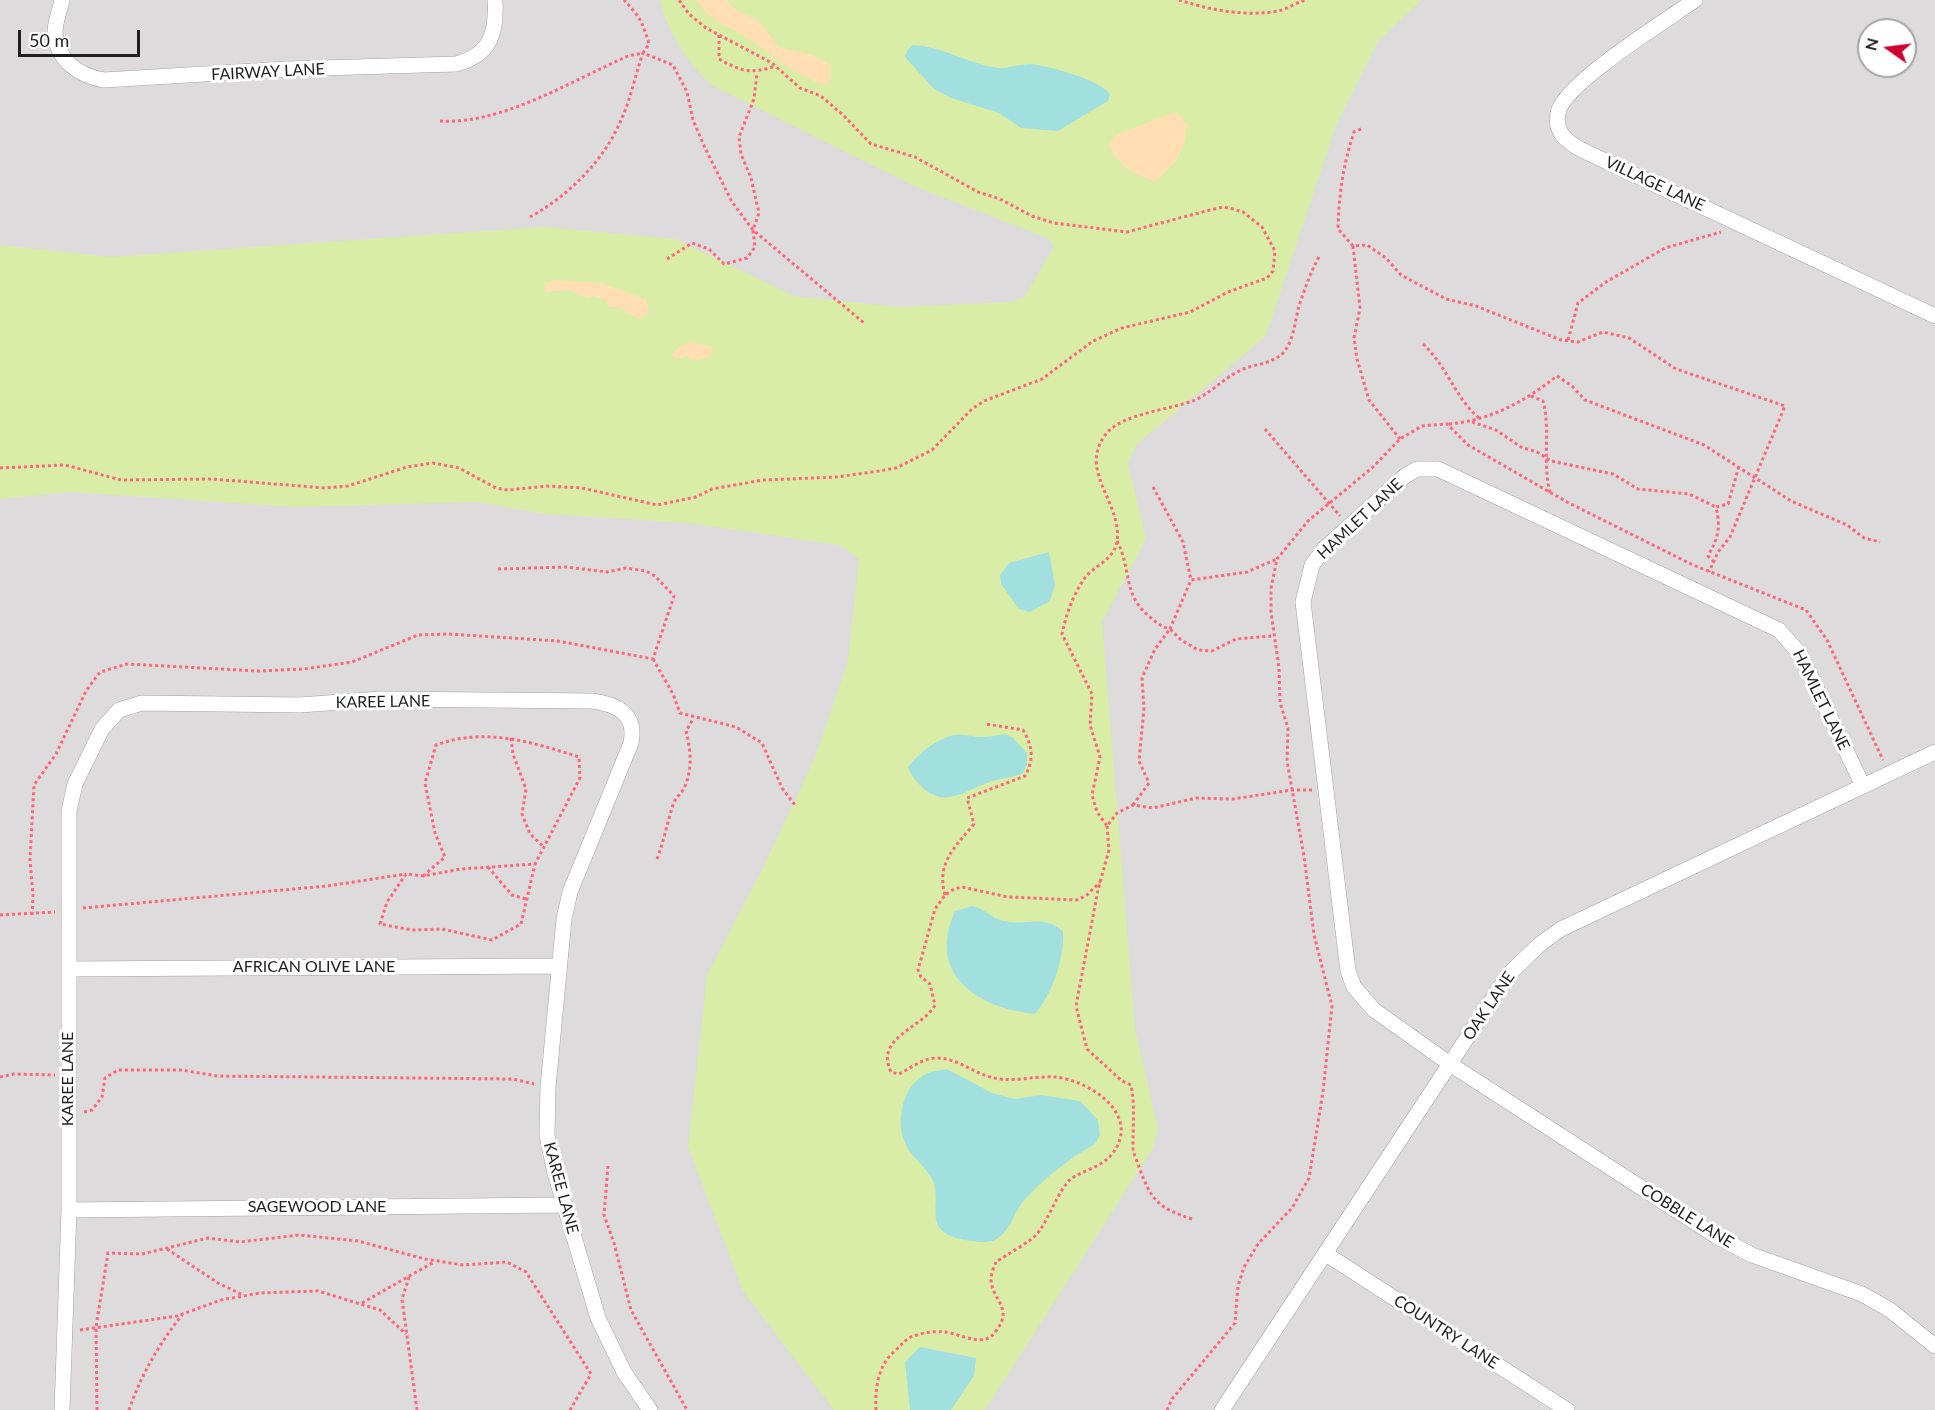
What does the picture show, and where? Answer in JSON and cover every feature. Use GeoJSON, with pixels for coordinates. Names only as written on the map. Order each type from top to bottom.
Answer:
{"type":"FeatureCollection","features":[{"type":"Feature","properties":{"kind":"street","name":"FAIRWAY LANE"},"geometry":{"type":"LineString","coordinates":[[62,0],[55,32],[60,50],[71,67],[80,74],[104,80],[288,69],[456,64],[482,54],[488,45],[496,14],[495,0]]}},
{"type":"Feature","properties":{"kind":"street","name":"VILLAGE LANE"},"geometry":{"type":"LineString","coordinates":[[1695,0],[1571,90],[1558,111],[1557,124],[1562,135],[1571,144],[1935,315]]}},
{"type":"Feature","properties":{"kind":"street","name":"HAMLET LANE"},"geometry":{"type":"LineString","coordinates":[[1450,1064],[1374,1010],[1354,987],[1348,971],[1303,602],[1312,565],[1325,548],[1405,476],[1417,469],[1438,469],[1763,620],[1791,640],[1800,654],[1863,786]]}},
{"type":"Feature","properties":{"kind":"street","name":"KAREE LANE"},"geometry":{"type":"LineString","coordinates":[[62,1410],[69,1209],[68,819],[75,784],[102,729],[114,714],[127,706],[142,703],[300,705],[381,699],[603,702],[614,705],[626,713],[633,733],[622,768],[570,892],[564,919],[548,1087],[547,1135],[564,1205],[604,1332],[624,1372],[650,1410]]}},
{"type":"Feature","properties":{"kind":"street","name":"OAK LANE"},"geometry":{"type":"LineString","coordinates":[[1222,1410],[1509,974],[1540,944],[1570,925],[1935,752]]}},
{"type":"Feature","properties":{"kind":"street","name":"AFRICAN OLIVE LANE"},"geometry":{"type":"LineString","coordinates":[[70,969],[559,966]]}},
{"type":"Feature","properties":{"kind":"street","name":"COBBLE LANE"},"geometry":{"type":"LineString","coordinates":[[1450,1064],[1716,1236],[1752,1255],[1862,1294],[1890,1310],[1935,1346]]}},
{"type":"Feature","properties":{"kind":"street","name":"SAGEWOOD LANE"},"geometry":{"type":"LineString","coordinates":[[69,1209],[564,1205]]}},
{"type":"Feature","properties":{"kind":"street","name":"COUNTRY LANE"},"geometry":{"type":"LineString","coordinates":[[1326,1254],[1567,1410]]}},
{"type":"Feature","properties":{"kind":"path"},"geometry":{"type":"LineString","coordinates":[[530,217],[550,206],[583,178],[621,122],[643,53],[649,44],[636,10],[624,0]]}},
{"type":"Feature","properties":{"kind":"path"},"geometry":{"type":"LineString","coordinates":[[0,468],[65,465],[121,480],[211,479],[339,488],[407,467],[433,463],[459,468],[496,488],[508,490],[548,486],[582,488],[657,505],[696,497],[712,489],[764,480],[837,477],[879,471],[896,468],[932,450],[972,409],[984,401],[1042,379],[1093,341],[1122,328],[1190,312],[1228,292],[1267,278],[1273,271],[1276,263],[1273,246],[1262,227],[1243,212],[1223,207],[1127,232],[1054,223],[1032,216],[1000,199],[978,192],[926,162],[871,144],[821,96],[800,88],[776,66],[719,35],[689,14],[679,0]]}},
{"type":"Feature","properties":{"kind":"path"},"geometry":{"type":"LineString","coordinates":[[1179,0],[1221,11],[1251,13],[1280,11],[1305,0]]}},
{"type":"Feature","properties":{"kind":"path"},"geometry":{"type":"LineString","coordinates":[[719,35],[719,59],[736,69],[757,73],[776,66]]}},
{"type":"Feature","properties":{"kind":"path"},"geometry":{"type":"LineString","coordinates":[[440,121],[461,122],[505,112],[628,56],[643,53],[673,65],[687,92],[693,120],[721,183],[753,230],[864,323]]}},
{"type":"Feature","properties":{"kind":"path"},"geometry":{"type":"LineString","coordinates":[[667,259],[692,243],[709,249],[724,264],[747,258],[755,247],[753,230],[759,213],[751,178],[741,154],[739,137],[754,99],[757,73]]}},
{"type":"Feature","properties":{"kind":"path"},"geometry":{"type":"LineString","coordinates":[[1361,129],[1354,132],[1345,162],[1339,201],[1338,229],[1353,246],[1360,308],[1354,338],[1368,400],[1400,439]]}},
{"type":"Feature","properties":{"kind":"path"},"geometry":{"type":"LineString","coordinates":[[1568,340],[1578,303],[1606,282],[1665,248],[1704,235],[1723,232],[1732,220]]}},
{"type":"Feature","properties":{"kind":"path"},"geometry":{"type":"LineString","coordinates":[[1353,246],[1367,245],[1386,258],[1401,275],[1446,299],[1476,306],[1504,319],[1568,340],[1578,342],[1603,332],[1629,338],[1676,369],[1785,406],[1730,537],[1709,572]]}},
{"type":"Feature","properties":{"kind":"path"},"geometry":{"type":"LineString","coordinates":[[1273,636],[1236,639],[1212,651],[1198,650],[1181,640],[1170,629],[1162,627],[1144,612],[1132,598],[1125,556],[1117,541],[1113,513],[1096,475],[1098,451],[1108,432],[1126,421],[1197,399],[1241,370],[1272,360],[1283,353],[1291,338],[1310,274],[1320,255]]}},
{"type":"Feature","properties":{"kind":"path"},"geometry":{"type":"LineString","coordinates":[[1423,344],[1448,373],[1469,409],[1480,419]]}},
{"type":"Feature","properties":{"kind":"path"},"geometry":{"type":"LineString","coordinates":[[1191,580],[1247,572],[1277,559],[1308,521],[1373,467],[1400,439],[1422,426],[1472,422],[1519,404],[1557,376],[1572,386],[1585,400],[1704,445],[1791,501],[1836,520],[1864,538],[1880,542]]}},
{"type":"Feature","properties":{"kind":"path"},"geometry":{"type":"LineString","coordinates":[[1531,396],[1543,401],[1548,418],[1545,458],[1550,493]]}},
{"type":"Feature","properties":{"kind":"path"},"geometry":{"type":"LineString","coordinates":[[1472,422],[1496,430],[1521,447],[1568,467],[1613,474],[1638,489],[1689,494],[1716,507],[1728,504],[1739,466]]}},
{"type":"Feature","properties":{"kind":"path"},"geometry":{"type":"LineString","coordinates":[[1447,424],[1468,446],[1550,493],[1709,572],[1806,610],[1827,640],[1882,753],[1888,774]]}},
{"type":"Feature","properties":{"kind":"path"},"geometry":{"type":"LineString","coordinates":[[1265,429],[1349,526]]}},
{"type":"Feature","properties":{"kind":"path"},"geometry":{"type":"LineString","coordinates":[[1107,826],[1117,813],[1133,805],[1149,783],[1139,761],[1144,708],[1143,678],[1155,649],[1170,629],[1191,580],[1183,542],[1153,487]]}},
{"type":"Feature","properties":{"kind":"path"},"geometry":{"type":"LineString","coordinates":[[1714,562],[1708,556],[1718,538],[1720,526],[1716,507]]}},
{"type":"Feature","properties":{"kind":"path"},"geometry":{"type":"LineString","coordinates":[[1117,541],[1113,553],[1086,577],[1075,594],[1062,634],[1092,694],[1090,725],[1100,757],[1092,795],[1097,812],[1107,826],[1109,850],[1100,882],[1076,1006],[1087,1049],[1122,1081],[1131,1085],[1135,1106],[1132,1148],[1152,1199],[1163,1208],[1192,1219]]}},
{"type":"Feature","properties":{"kind":"path"},"geometry":{"type":"LineString","coordinates":[[1167,1410],[1172,1399],[1235,1323],[1238,1286],[1244,1267],[1258,1244],[1292,1208],[1309,1178],[1316,1143],[1332,1006],[1314,934],[1287,761],[1288,728],[1280,702],[1279,668],[1273,636],[1271,588],[1277,559]]}},
{"type":"Feature","properties":{"kind":"path"},"geometry":{"type":"LineString","coordinates":[[498,569],[566,567],[607,572],[626,568],[646,571],[655,576],[674,596],[653,659],[673,694],[680,713],[736,727],[762,743],[782,788],[795,805]]}},
{"type":"Feature","properties":{"kind":"path"},"geometry":{"type":"LineString","coordinates":[[483,636],[522,636],[537,641],[558,641],[653,659]]}},
{"type":"Feature","properties":{"kind":"path"},"geometry":{"type":"LineString","coordinates":[[657,859],[665,838],[675,797],[682,791],[690,769],[691,749],[686,731],[693,718]]}},
{"type":"Feature","properties":{"kind":"path"},"geometry":{"type":"LineString","coordinates":[[945,895],[940,879],[943,866],[974,824],[967,798],[1024,776],[1030,766],[1031,747],[1023,730],[986,724]]}},
{"type":"Feature","properties":{"kind":"path"},"geometry":{"type":"LineString","coordinates":[[406,874],[387,902],[380,924],[412,930],[442,929],[492,940],[521,924],[535,864],[580,778],[579,758],[497,736],[452,739],[436,745],[425,783],[435,833],[445,857],[423,876]]}},
{"type":"Feature","properties":{"kind":"path"},"geometry":{"type":"LineString","coordinates":[[511,738],[513,754],[526,789],[522,814],[530,834],[544,847]]}},
{"type":"Feature","properties":{"kind":"path"},"geometry":{"type":"LineString","coordinates":[[1133,805],[1153,808],[1196,798],[1233,799],[1292,790],[1326,789]]}},
{"type":"Feature","properties":{"kind":"path"},"geometry":{"type":"LineString","coordinates":[[0,915],[327,886],[406,874],[423,876],[488,867],[535,864]]}},
{"type":"Feature","properties":{"kind":"path"},"geometry":{"type":"LineString","coordinates":[[488,867],[512,895],[526,899]]}},
{"type":"Feature","properties":{"kind":"path"},"geometry":{"type":"LineString","coordinates":[[876,1410],[880,1374],[887,1358],[907,1339],[932,1332],[976,1340],[988,1339],[996,1331],[1004,1315],[1001,1300],[991,1280],[996,1262],[1037,1235],[1067,1182],[1096,1168],[1113,1154],[1119,1140],[1121,1123],[1119,1114],[1101,1095],[1072,1080],[1037,1077],[1000,1079],[988,1077],[950,1060],[934,1058],[922,1061],[899,1074],[891,1071],[887,1064],[889,1049],[906,1030],[927,1017],[935,1005],[930,984],[921,977],[918,970],[930,921],[945,895],[962,887],[1008,897],[1077,900],[1087,895],[1100,882]]}},
{"type":"Feature","properties":{"kind":"path"},"geometry":{"type":"LineString","coordinates":[[67,1114],[92,1110],[102,1097],[105,1078],[118,1070],[181,1070],[217,1076],[513,1079],[548,1087]]}},
{"type":"Feature","properties":{"kind":"path"},"geometry":{"type":"LineString","coordinates":[[0,1077],[14,1074],[68,1075]]}},
{"type":"Feature","properties":{"kind":"path"},"geometry":{"type":"LineString","coordinates":[[608,1166],[604,1215],[614,1243],[631,1310],[687,1410]]}},
{"type":"Feature","properties":{"kind":"path"},"geometry":{"type":"LineString","coordinates":[[97,1410],[96,1327],[108,1253],[142,1254],[208,1238],[240,1242],[299,1235],[358,1241],[436,1261],[463,1265],[507,1262],[526,1272],[591,1374],[570,1410]]}},
{"type":"Feature","properties":{"kind":"path"},"geometry":{"type":"LineString","coordinates":[[166,1248],[218,1283],[245,1296]]}},
{"type":"Feature","properties":{"kind":"path"},"geometry":{"type":"LineString","coordinates":[[361,1304],[436,1261]]}},
{"type":"Feature","properties":{"kind":"path"},"geometry":{"type":"LineString","coordinates":[[409,1277],[402,1299],[417,1410]]}},
{"type":"Feature","properties":{"kind":"path"},"geometry":{"type":"LineString","coordinates":[[63,1332],[183,1314],[221,1300],[245,1296],[318,1291],[380,1310],[406,1334]]}},
{"type":"Feature","properties":{"kind":"path"},"geometry":{"type":"LineString","coordinates":[[129,1410],[139,1381],[165,1336],[183,1314]]}},
{"type":"Feature","properties":{"kind":"shaded area"},"geometry":{"type":"Polygon","coordinates":[[[0,0],[1935,0],[1935,1410],[0,1410],[0,0]]]}},
{"type":"Feature","properties":{"kind":"green space"},"geometry":{"type":"Polygon","coordinates":[[[660,0],[1422,0],[1378,41],[1337,123],[1266,336],[1136,445],[1128,464],[1146,539],[1102,622],[1135,1029],[1158,1129],[1153,1148],[985,1410],[834,1410],[743,1291],[688,1147],[707,975],[766,862],[816,755],[848,661],[859,559],[839,545],[690,523],[545,514],[477,502],[296,507],[70,492],[0,499],[0,245],[111,257],[543,227],[675,239],[794,296],[898,307],[1011,302],[1024,298],[1053,248],[1052,242],[1045,237],[914,186],[713,86],[695,68],[680,47],[668,24],[660,0]]]}},
{"type":"Feature","properties":{"kind":"sand"},"geometry":{"type":"Polygon","coordinates":[[[696,0],[726,0],[735,9],[760,22],[779,47],[813,55],[830,65],[831,77],[826,85],[794,71],[747,38],[714,20],[696,0]]]}},
{"type":"Feature","properties":{"kind":"sand"},"geometry":{"type":"Polygon","coordinates":[[[1176,112],[1187,124],[1184,142],[1174,163],[1162,175],[1154,181],[1133,172],[1117,159],[1109,145],[1117,134],[1176,112]]]}},
{"type":"Feature","properties":{"kind":"sand"},"geometry":{"type":"Polygon","coordinates":[[[556,280],[600,283],[646,299],[649,313],[639,319],[618,307],[609,307],[605,299],[593,296],[588,298],[569,290],[544,292],[547,282],[556,280]]]}},
{"type":"Feature","properties":{"kind":"sand"},"geometry":{"type":"Polygon","coordinates":[[[690,342],[713,347],[709,357],[694,361],[687,356],[679,359],[671,356],[677,348],[690,342]]]}},
{"type":"Feature","properties":{"kind":"water"},"geometry":{"type":"Polygon","coordinates":[[[913,45],[934,48],[998,68],[1030,64],[1049,67],[1098,84],[1110,95],[1108,101],[1058,131],[1021,128],[999,113],[951,98],[934,89],[905,57],[908,49],[913,45]]]}},
{"type":"Feature","properties":{"kind":"water"},"geometry":{"type":"Polygon","coordinates":[[[1049,552],[1055,585],[1050,601],[1030,612],[1019,609],[1001,584],[1000,575],[1009,563],[1049,552]]]}},
{"type":"Feature","properties":{"kind":"water"},"geometry":{"type":"Polygon","coordinates":[[[1005,734],[1013,738],[1027,753],[1027,765],[1022,774],[981,785],[955,796],[938,797],[921,786],[908,767],[928,747],[947,737],[957,735],[982,737],[1005,734]]]}},
{"type":"Feature","properties":{"kind":"water"},"geometry":{"type":"Polygon","coordinates":[[[972,906],[1007,922],[1039,921],[1055,925],[1063,931],[1060,964],[1047,997],[1035,1014],[994,1004],[977,996],[963,984],[953,970],[947,953],[948,934],[955,911],[972,906]]]}},
{"type":"Feature","properties":{"kind":"water"},"geometry":{"type":"Polygon","coordinates":[[[947,1069],[992,1093],[1015,1099],[1041,1095],[1080,1101],[1098,1120],[1100,1135],[1095,1144],[1068,1161],[1035,1189],[1023,1202],[1001,1236],[992,1241],[972,1241],[944,1232],[936,1218],[935,1189],[932,1179],[903,1139],[902,1109],[914,1083],[924,1075],[947,1069]]]}},
{"type":"Feature","properties":{"kind":"water"},"geometry":{"type":"Polygon","coordinates":[[[920,1347],[976,1358],[974,1376],[951,1410],[910,1410],[905,1362],[920,1347]]]}}]}
